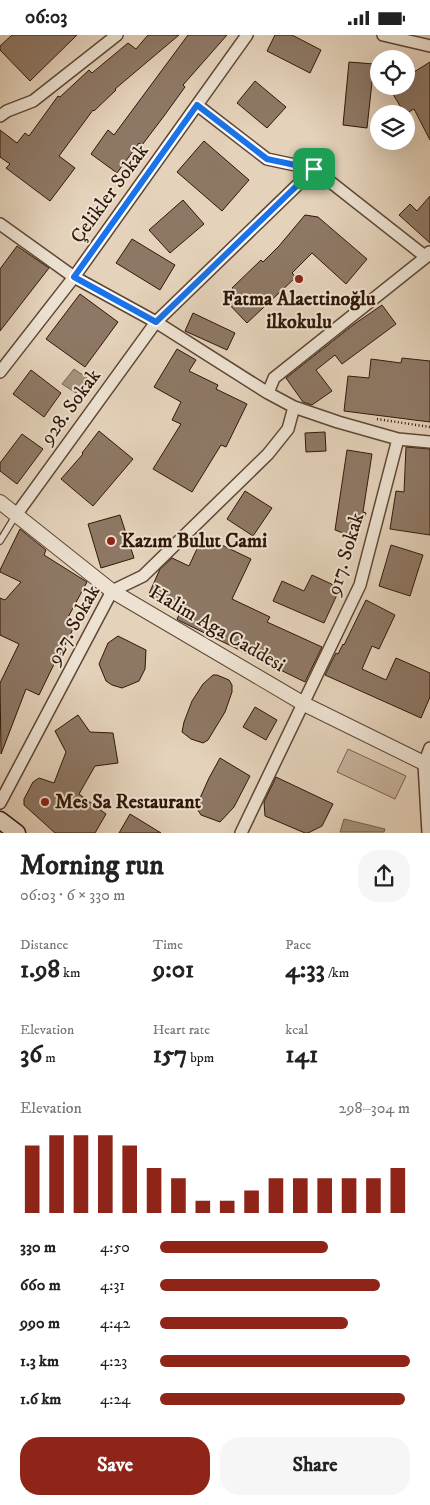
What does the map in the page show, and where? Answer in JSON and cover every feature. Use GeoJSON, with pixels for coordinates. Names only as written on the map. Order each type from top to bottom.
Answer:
{"type":"FeatureCollection","features":[{"type":"Feature","properties":{"kind":"main road"},"geometry":{"type":"LineString","coordinates":[[0,820],[17,833]]}},
{"type":"Feature","properties":{"kind":"street"},"geometry":{"type":"LineString","coordinates":[[2,110],[33,101],[117,35]]}},
{"type":"Feature","properties":{"kind":"street","name":"Çelikler Sokak"},"geometry":{"type":"LineString","coordinates":[[0,372],[74,277],[247,35]]}},
{"type":"Feature","properties":{"kind":"street"},"geometry":{"type":"LineString","coordinates":[[384,35],[430,46]]}},
{"type":"Feature","properties":{"kind":"street"},"geometry":{"type":"LineString","coordinates":[[197,105],[267,159],[314,169],[428,254],[274,378],[268,393]]}},
{"type":"Feature","properties":{"kind":"street","name":"928. Sokak"},"geometry":{"type":"LineString","coordinates":[[16,515],[156,322],[314,169]]}},
{"type":"Feature","properties":{"kind":"street"},"geometry":{"type":"LineString","coordinates":[[0,224],[74,277],[156,322],[268,393],[294,407],[398,439],[430,441]]}},
{"type":"Feature","properties":{"kind":"street","name":"927. Sokak"},"geometry":{"type":"LineString","coordinates":[[0,803],[112,591],[142,576],[268,454],[288,429],[294,407]]}},
{"type":"Feature","properties":{"kind":"street","name":"917. Sokak"},"geometry":{"type":"LineString","coordinates":[[242,833],[360,585],[398,439]]}},
{"type":"Feature","properties":{"kind":"street","name":"Halim Aga Caddesi"},"geometry":{"type":"LineString","coordinates":[[0,502],[112,591],[304,704],[427,765]]}},
{"type":"Feature","properties":{"kind":"street"},"geometry":{"type":"LineString","coordinates":[[428,833],[427,765],[430,748]]}},
{"type":"Feature","properties":{"kind":"lane"},"geometry":{"type":"LineString","coordinates":[[0,541],[16,515]]}},
{"type":"Feature","properties":{"kind":"shaded area"},"geometry":{"type":"Polygon","coordinates":[[[74,369],[87,378],[76,393],[62,384],[74,369]]]}},
{"type":"Feature","properties":{"kind":"shaded area"},"geometry":{"type":"Polygon","coordinates":[[[348,749],[406,776],[395,799],[337,772],[348,749]]]}},
{"type":"Feature","properties":{"kind":"shaded area"},"geometry":{"type":"Polygon","coordinates":[[[344,819],[385,829],[384,832],[340,832],[344,819]]]}},
{"type":"Feature","properties":{"kind":"building"},"geometry":{"type":"Polygon","coordinates":[[[12,35],[77,35],[30,81],[0,50],[0,46],[12,35]]]}},
{"type":"Feature","properties":{"kind":"building"},"geometry":{"type":"Polygon","coordinates":[[[148,35],[179,35],[93,110],[59,156],[75,168],[50,201],[6,168],[10,164],[0,157],[0,130],[17,143],[25,133],[29,136],[58,96],[60,97],[89,70],[92,73],[128,43],[136,49],[148,35]]]}},
{"type":"Feature","properties":{"kind":"building"},"geometry":{"type":"Polygon","coordinates":[[[188,35],[227,35],[183,85],[185,87],[164,116],[142,145],[139,143],[117,173],[91,154],[108,130],[114,135],[188,35]]]}},
{"type":"Feature","properties":{"kind":"building"},"geometry":{"type":"Polygon","coordinates":[[[275,35],[292,35],[321,50],[310,73],[267,51],[275,35]]]}},
{"type":"Feature","properties":{"kind":"building"},"geometry":{"type":"Polygon","coordinates":[[[349,62],[370,64],[371,95],[367,128],[343,125],[349,62]]]}},
{"type":"Feature","properties":{"kind":"building"},"geometry":{"type":"Polygon","coordinates":[[[430,62],[430,140],[415,111],[415,105],[400,105],[393,95],[415,95],[415,71],[430,62]]]}},
{"type":"Feature","properties":{"kind":"building"},"geometry":{"type":"Polygon","coordinates":[[[255,81],[286,107],[267,128],[237,103],[255,81]]]}},
{"type":"Feature","properties":{"kind":"building"},"geometry":{"type":"Polygon","coordinates":[[[204,141],[249,180],[222,211],[177,172],[204,141]]]}},
{"type":"Feature","properties":{"kind":"building"},"geometry":{"type":"Polygon","coordinates":[[[430,196],[430,243],[399,215],[410,204],[417,211],[430,196]]]}},
{"type":"Feature","properties":{"kind":"building"},"geometry":{"type":"Polygon","coordinates":[[[183,200],[204,224],[170,253],[149,230],[183,200]]]}},
{"type":"Feature","properties":{"kind":"building"},"geometry":{"type":"Polygon","coordinates":[[[305,215],[318,217],[367,259],[346,284],[312,253],[292,273],[296,277],[247,323],[224,299],[234,290],[232,288],[261,260],[263,262],[279,246],[305,215]]]}},
{"type":"Feature","properties":{"kind":"building"},"geometry":{"type":"Polygon","coordinates":[[[132,239],[175,265],[160,290],[116,263],[132,239]]]}},
{"type":"Feature","properties":{"kind":"building"},"geometry":{"type":"Polygon","coordinates":[[[17,246],[49,268],[0,331],[0,269],[17,246]]]}},
{"type":"Feature","properties":{"kind":"building"},"geometry":{"type":"Polygon","coordinates":[[[80,294],[118,322],[85,367],[46,339],[80,294]]]}},
{"type":"Feature","properties":{"kind":"building"},"geometry":{"type":"Polygon","coordinates":[[[382,305],[396,324],[342,364],[335,355],[316,370],[332,391],[312,405],[303,402],[286,378],[353,325],[382,305]]]}},
{"type":"Feature","properties":{"kind":"building"},"geometry":{"type":"Polygon","coordinates":[[[193,313],[235,333],[227,350],[185,331],[193,313]]]}},
{"type":"Feature","properties":{"kind":"building"},"geometry":{"type":"Polygon","coordinates":[[[177,349],[196,360],[189,371],[218,385],[216,389],[247,404],[226,447],[221,445],[192,492],[153,469],[181,424],[172,420],[181,402],[154,387],[177,349]]]}},
{"type":"Feature","properties":{"kind":"building"},"geometry":{"type":"Polygon","coordinates":[[[402,358],[430,361],[430,422],[344,411],[348,376],[369,378],[371,359],[401,363],[402,358]]]}},
{"type":"Feature","properties":{"kind":"building"},"geometry":{"type":"Polygon","coordinates":[[[31,370],[61,393],[44,417],[13,394],[31,370]]]}},
{"type":"Feature","properties":{"kind":"building"},"geometry":{"type":"Polygon","coordinates":[[[99,431],[133,459],[93,506],[61,479],[83,454],[99,431]]]}},
{"type":"Feature","properties":{"kind":"building"},"geometry":{"type":"Polygon","coordinates":[[[325,432],[326,451],[306,452],[305,433],[325,432]]]}},
{"type":"Feature","properties":{"kind":"building"},"geometry":{"type":"Polygon","coordinates":[[[22,434],[43,449],[17,484],[0,471],[0,463],[22,434]]]}},
{"type":"Feature","properties":{"kind":"building"},"geometry":{"type":"Polygon","coordinates":[[[406,447],[430,449],[430,535],[390,529],[396,491],[404,492],[406,447]]]}},
{"type":"Feature","properties":{"kind":"building"},"geometry":{"type":"Polygon","coordinates":[[[347,450],[372,454],[363,512],[366,513],[362,524],[354,523],[351,536],[335,530],[347,450]]]}},
{"type":"Feature","properties":{"kind":"building"},"geometry":{"type":"Polygon","coordinates":[[[245,491],[272,508],[253,536],[227,519],[245,491]]]}},
{"type":"Feature","properties":{"kind":"building","name":"Kazım Bulut Cami"},"geometry":{"type":"Polygon","coordinates":[[[120,515],[134,558],[101,568],[88,524],[120,515]]]}},
{"type":"Feature","properties":{"kind":"building"},"geometry":{"type":"Polygon","coordinates":[[[20,529],[46,550],[44,555],[87,582],[66,621],[75,625],[57,661],[39,695],[26,689],[1,754],[0,683],[19,644],[0,635],[0,598],[5,600],[21,582],[0,572],[0,570],[20,529]]]}},
{"type":"Feature","properties":{"kind":"building"},"geometry":{"type":"Polygon","coordinates":[[[203,536],[251,559],[232,599],[270,617],[267,622],[322,647],[305,682],[180,621],[177,619],[181,611],[148,596],[160,569],[172,558],[189,566],[203,536]]]}},
{"type":"Feature","properties":{"kind":"building"},"geometry":{"type":"Polygon","coordinates":[[[391,545],[423,555],[410,596],[379,586],[391,545]]]}},
{"type":"Feature","properties":{"kind":"building"},"geometry":{"type":"Polygon","coordinates":[[[312,575],[340,588],[324,623],[273,601],[282,581],[304,591],[312,575]]]}},
{"type":"Feature","properties":{"kind":"building"},"geometry":{"type":"Polygon","coordinates":[[[366,600],[395,615],[379,649],[372,646],[362,669],[386,680],[396,658],[430,673],[430,697],[421,718],[325,675],[336,653],[338,654],[344,645],[366,600]]]}},
{"type":"Feature","properties":{"kind":"building"},"geometry":{"type":"Polygon","coordinates":[[[118,636],[146,650],[145,669],[139,681],[122,688],[106,681],[99,664],[108,643],[118,636]]]}},
{"type":"Feature","properties":{"kind":"building"},"geometry":{"type":"Polygon","coordinates":[[[213,675],[229,680],[232,685],[232,692],[225,712],[208,740],[203,743],[191,739],[182,732],[192,701],[203,684],[213,675]]]}},
{"type":"Feature","properties":{"kind":"building"},"geometry":{"type":"Polygon","coordinates":[[[255,707],[277,720],[266,740],[243,727],[255,707]]]}},
{"type":"Feature","properties":{"kind":"building"},"geometry":{"type":"Polygon","coordinates":[[[78,715],[90,732],[113,733],[118,763],[95,766],[79,794],[106,814],[95,833],[55,833],[24,805],[24,799],[33,782],[39,778],[54,783],[66,752],[55,731],[78,715]]]}},
{"type":"Feature","properties":{"kind":"building"},"geometry":{"type":"Polygon","coordinates":[[[220,758],[250,776],[234,807],[220,822],[201,815],[196,807],[220,758]]]}},
{"type":"Feature","properties":{"kind":"building"},"geometry":{"type":"Polygon","coordinates":[[[276,777],[333,804],[322,826],[305,833],[265,816],[264,802],[276,777]]]}},
{"type":"Feature","properties":{"kind":"building"},"geometry":{"type":"Polygon","coordinates":[[[130,814],[161,833],[119,833],[130,814]]]}},
{"type":"Feature","properties":{"kind":"place","name":"Fatma Alaettinoğlu ilkokulu"},"geometry":{"type":"Point","coordinates":[299,279]}},
{"type":"Feature","properties":{"kind":"place","name":"Kazım Bulut Cami"},"geometry":{"type":"Point","coordinates":[111,541]}},
{"type":"Feature","properties":{"kind":"place","name":"Mes Sa Restaurant"},"geometry":{"type":"Point","coordinates":[45,802]}},
{"type":"Feature","properties":{"kind":"route"},"geometry":{"type":"LineString","coordinates":[[197,105],[267,159],[314,169],[156,322],[74,277],[197,105]]}}]}
